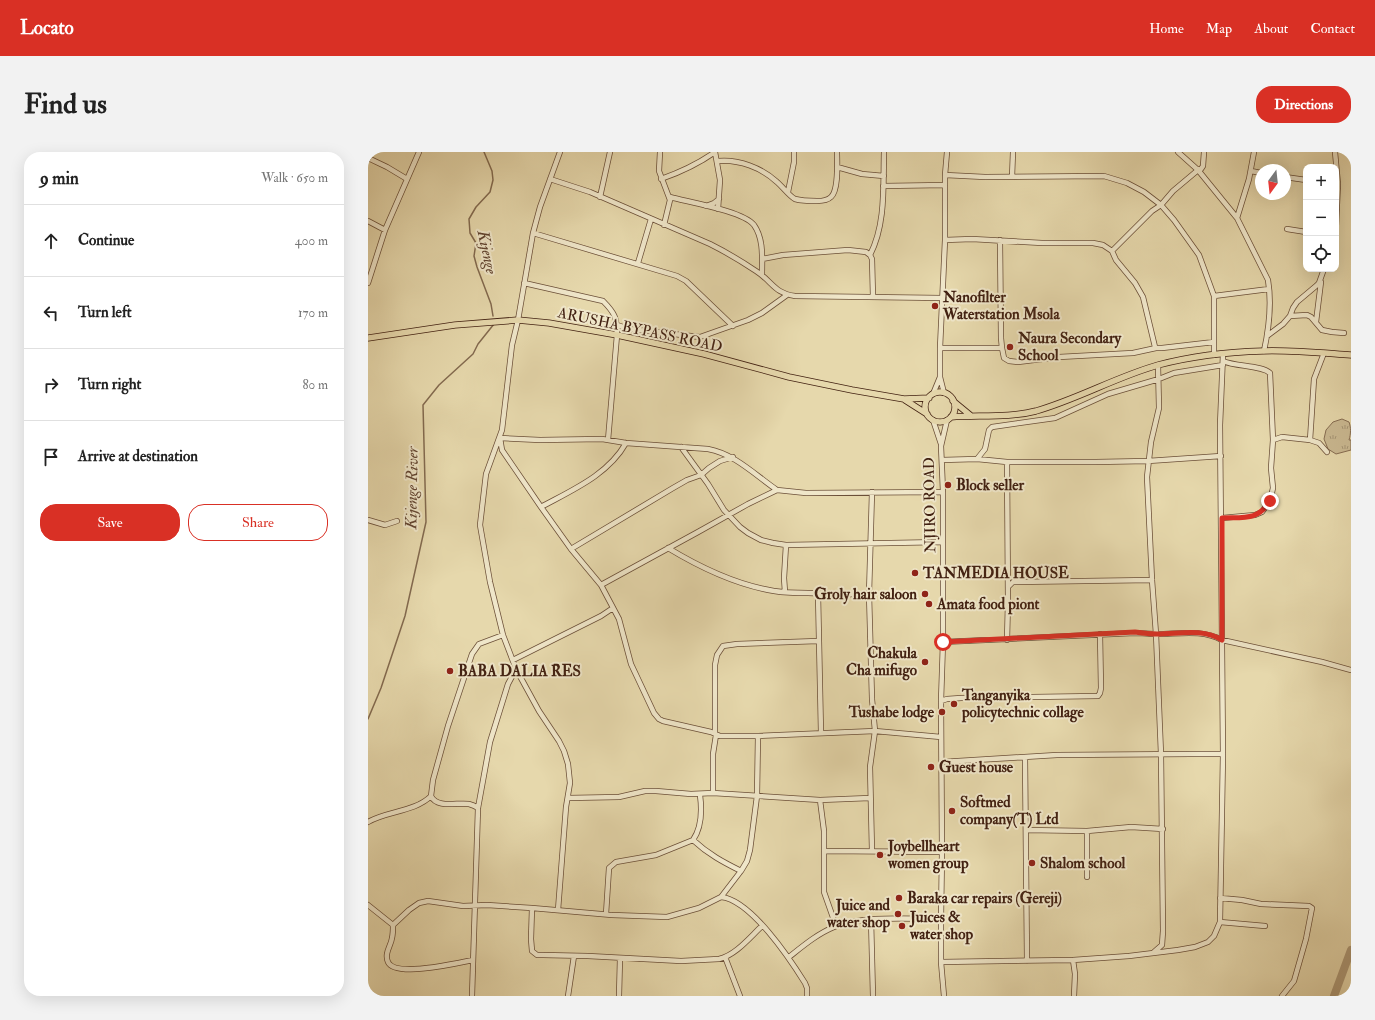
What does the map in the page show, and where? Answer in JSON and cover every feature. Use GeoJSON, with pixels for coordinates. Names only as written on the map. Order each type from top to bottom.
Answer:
{"type":"FeatureCollection","features":[{"type":"Feature","properties":{"kind":"main road","name":"ARUSHA BYPASS ROAD"},"geometry":{"type":"LineString","coordinates":[[368,338],[455,325],[518,320],[549,323],[618,335],[704,354],[789,377],[904,399],[944,393]]}},
{"type":"Feature","properties":{"kind":"main road"},"geometry":{"type":"LineString","coordinates":[[933,420],[937,422],[949,418],[970,415],[1015,415],[1035,411],[1066,401],[1127,375],[1158,365],[1214,355],[1264,351],[1349,354]]}},
{"type":"Feature","properties":{"kind":"main road"},"geometry":{"type":"LineString","coordinates":[[944,393],[970,415]]}},
{"type":"Feature","properties":{"kind":"main road"},"geometry":{"type":"LineString","coordinates":[[927,414],[925,405],[931,396]]}},
{"type":"Feature","properties":{"kind":"main road","name":"ARUSHA BYPASS ROAD"},"geometry":{"type":"LineString","coordinates":[[904,399],[927,414],[933,420]]}},
{"type":"Feature","properties":{"kind":"main road"},"geometry":{"type":"LineString","coordinates":[[949,418],[954,409],[953,401]]}},
{"type":"Feature","properties":{"kind":"street"},"geometry":{"type":"LineString","coordinates":[[368,283],[386,230],[419,152]]}},
{"type":"Feature","properties":{"kind":"street"},"geometry":{"type":"LineString","coordinates":[[558,910],[570,773],[564,750],[539,711],[516,669],[503,635],[490,582],[480,525],[486,474],[500,438],[508,386],[512,345],[518,320],[533,233],[560,152]]}},
{"type":"Feature","properties":{"kind":"street"},"geometry":{"type":"LineString","coordinates":[[600,197],[610,152]]}},
{"type":"Feature","properties":{"kind":"street"},"geometry":{"type":"LineString","coordinates":[[660,152],[659,171],[661,179],[670,197],[670,204],[664,225]]}},
{"type":"Feature","properties":{"kind":"street"},"geometry":{"type":"LineString","coordinates":[[661,179],[700,163],[715,152],[718,161],[720,180],[718,209]]}},
{"type":"Feature","properties":{"kind":"street"},"geometry":{"type":"LineString","coordinates":[[788,192],[794,162],[794,152]]}},
{"type":"Feature","properties":{"kind":"street"},"geometry":{"type":"LineString","coordinates":[[718,161],[731,161],[760,170],[768,175],[794,198],[806,201],[824,200],[831,197],[835,191],[837,152]]}},
{"type":"Feature","properties":{"kind":"street"},"geometry":{"type":"LineString","coordinates":[[873,297],[872,263],[870,255],[880,229],[884,176],[884,152]]}},
{"type":"Feature","properties":{"kind":"street"},"geometry":{"type":"LineString","coordinates":[[944,393],[940,377],[940,348],[947,152]]}},
{"type":"Feature","properties":{"kind":"street"},"geometry":{"type":"LineString","coordinates":[[1012,176],[1013,152]]}},
{"type":"Feature","properties":{"kind":"street"},"geometry":{"type":"LineString","coordinates":[[1178,152],[1198,170],[1237,218],[1265,274],[1269,289],[1270,306],[1264,351]]}},
{"type":"Feature","properties":{"kind":"street"},"geometry":{"type":"LineString","coordinates":[[1112,251],[1152,211],[1161,205],[1173,191],[1198,170],[1201,170],[1203,166],[1204,152]]}},
{"type":"Feature","properties":{"kind":"street"},"geometry":{"type":"LineString","coordinates":[[1237,218],[1251,171],[1254,152]]}},
{"type":"Feature","properties":{"kind":"street"},"geometry":{"type":"LineString","coordinates":[[1336,152],[1336,164]]}},
{"type":"Feature","properties":{"kind":"street"},"geometry":{"type":"LineString","coordinates":[[368,158],[407,179]]}},
{"type":"Feature","properties":{"kind":"street"},"geometry":{"type":"LineString","coordinates":[[837,167],[862,174],[884,176]]}},
{"type":"Feature","properties":{"kind":"street"},"geometry":{"type":"LineString","coordinates":[[1251,171],[1255,172]]}},
{"type":"Feature","properties":{"kind":"street"},"geometry":{"type":"LineString","coordinates":[[945,175],[985,177],[1110,177],[1138,188],[1161,205],[1174,220],[1199,255],[1214,296],[1214,355]]}},
{"type":"Feature","properties":{"kind":"street"},"geometry":{"type":"LineString","coordinates":[[1291,178],[1303,180]]}},
{"type":"Feature","properties":{"kind":"street"},"geometry":{"type":"LineString","coordinates":[[550,179],[600,197],[664,225],[685,232],[725,251],[762,275],[776,289],[787,295],[942,298]]}},
{"type":"Feature","properties":{"kind":"street"},"geometry":{"type":"LineString","coordinates":[[883,186],[945,185]]}},
{"type":"Feature","properties":{"kind":"street"},"geometry":{"type":"LineString","coordinates":[[670,197],[718,209],[745,218],[753,224],[762,243],[762,275]]}},
{"type":"Feature","properties":{"kind":"street"},"geometry":{"type":"LineString","coordinates":[[706,206],[719,199]]}},
{"type":"Feature","properties":{"kind":"street"},"geometry":{"type":"LineString","coordinates":[[638,264],[651,219]]}},
{"type":"Feature","properties":{"kind":"street"},"geometry":{"type":"LineString","coordinates":[[368,221],[386,230]]}},
{"type":"Feature","properties":{"kind":"street"},"geometry":{"type":"LineString","coordinates":[[1287,229],[1303,232]]}},
{"type":"Feature","properties":{"kind":"street"},"geometry":{"type":"LineString","coordinates":[[533,233],[668,272],[686,281],[733,326]]}},
{"type":"Feature","properties":{"kind":"street"},"geometry":{"type":"LineString","coordinates":[[945,240],[972,239],[1042,243],[1093,243],[1103,245],[1112,251],[1116,260],[1135,283],[1143,297],[1147,309],[1153,344],[1156,348]]}},
{"type":"Feature","properties":{"kind":"street"},"geometry":{"type":"LineString","coordinates":[[1000,240],[1002,348],[1004,358],[1009,361],[1038,361],[1059,357],[1133,353],[1156,348],[1214,342]]}},
{"type":"Feature","properties":{"kind":"street"},"geometry":{"type":"LineString","coordinates":[[762,259],[783,255],[848,250],[862,251],[870,255]]}},
{"type":"Feature","properties":{"kind":"street"},"geometry":{"type":"LineString","coordinates":[[1316,322],[1323,272]]}},
{"type":"Feature","properties":{"kind":"street"},"geometry":{"type":"LineString","coordinates":[[1267,336],[1283,324],[1290,316],[1297,302],[1316,286],[1321,278]]}},
{"type":"Feature","properties":{"kind":"street"},"geometry":{"type":"LineString","coordinates":[[524,282],[603,301],[612,311],[617,325],[618,335],[608,440]]}},
{"type":"Feature","properties":{"kind":"street"},"geometry":{"type":"LineString","coordinates":[[1214,296],[1269,289]]}},
{"type":"Feature","properties":{"kind":"street"},"geometry":{"type":"LineString","coordinates":[[617,325],[629,329],[700,337],[733,326],[762,313],[787,295]]}},
{"type":"Feature","properties":{"kind":"street"},"geometry":{"type":"LineString","coordinates":[[1290,316],[1307,315],[1312,317],[1322,330],[1344,333]]}},
{"type":"Feature","properties":{"kind":"street"},"geometry":{"type":"LineString","coordinates":[[940,348],[1002,348]]}},
{"type":"Feature","properties":{"kind":"street"},"geometry":{"type":"LineString","coordinates":[[1310,440],[1314,379],[1324,353]]}},
{"type":"Feature","properties":{"kind":"street"},"geometry":{"type":"LineString","coordinates":[[941,962],[1073,960],[1129,956],[1178,950],[1203,945],[1214,936],[1220,922],[1223,754],[1221,403],[1224,354]]}},
{"type":"Feature","properties":{"kind":"street"},"geometry":{"type":"LineString","coordinates":[[977,459],[985,449],[989,430],[992,427],[1055,418],[1108,394],[1174,373],[1223,363],[1263,369],[1270,372],[1273,440],[1271,464],[1273,488],[1270,501],[1262,512],[1255,516],[1222,518]]}},
{"type":"Feature","properties":{"kind":"street"},"geometry":{"type":"LineString","coordinates":[[1152,953],[1161,947],[1164,931],[1161,754],[1148,498],[1148,461],[1151,442],[1160,408],[1158,365]]}},
{"type":"Feature","properties":{"kind":"street"},"geometry":{"type":"LineString","coordinates":[[931,396],[940,377]]}},
{"type":"Feature","properties":{"kind":"street","name":"NJIRO ROAD"},"geometry":{"type":"LineString","coordinates":[[941,446],[949,418]]}},
{"type":"Feature","properties":{"kind":"street","name":"NJIRO ROAD"},"geometry":{"type":"LineString","coordinates":[[933,420],[941,446],[943,492],[941,962],[944,996]]}},
{"type":"Feature","properties":{"kind":"street"},"geometry":{"type":"LineString","coordinates":[[1273,440],[1282,436],[1310,440],[1319,443],[1326,452]]}},
{"type":"Feature","properties":{"kind":"street"},"geometry":{"type":"LineString","coordinates":[[500,438],[540,440],[608,440],[626,443],[717,450],[733,457],[777,490]]}},
{"type":"Feature","properties":{"kind":"street"},"geometry":{"type":"LineString","coordinates":[[500,438],[502,450],[541,507],[571,549],[601,584],[621,623],[631,664],[658,719],[725,736],[875,731],[941,737]]}},
{"type":"Feature","properties":{"kind":"street"},"geometry":{"type":"LineString","coordinates":[[541,507],[586,483],[612,463],[626,443]]}},
{"type":"Feature","properties":{"kind":"street"},"geometry":{"type":"LineString","coordinates":[[681,447],[728,515],[748,533],[761,540],[786,545],[943,542]]}},
{"type":"Feature","properties":{"kind":"street"},"geometry":{"type":"LineString","coordinates":[[942,460],[977,459],[1007,462],[1148,461],[1221,456]]}},
{"type":"Feature","properties":{"kind":"street"},"geometry":{"type":"LineString","coordinates":[[571,549],[672,488],[701,475],[720,461],[733,457]]}},
{"type":"Feature","properties":{"kind":"street"},"geometry":{"type":"LineString","coordinates":[[1007,462],[1007,640]]}},
{"type":"Feature","properties":{"kind":"street"},"geometry":{"type":"LineString","coordinates":[[601,584],[762,496],[777,490],[806,493],[943,492]]}},
{"type":"Feature","properties":{"kind":"street"},"geometry":{"type":"LineString","coordinates":[[872,492],[869,594],[872,699],[875,731],[870,767],[872,851]]}},
{"type":"Feature","properties":{"kind":"street"},"geometry":{"type":"LineString","coordinates":[[368,520],[385,525],[397,521]]}},
{"type":"Feature","properties":{"kind":"street"},"geometry":{"type":"LineString","coordinates":[[785,592],[784,578],[786,545]]}},
{"type":"Feature","properties":{"kind":"street"},"geometry":{"type":"LineString","coordinates":[[668,548],[722,576],[760,588],[785,592],[818,594],[869,594]]}},
{"type":"Feature","properties":{"kind":"street"},"geometry":{"type":"LineString","coordinates":[[1008,587],[1013,582],[1152,580]]}},
{"type":"Feature","properties":{"kind":"street"},"geometry":{"type":"LineString","coordinates":[[818,594],[820,733]]}},
{"type":"Feature","properties":{"kind":"street"},"geometry":{"type":"LineString","coordinates":[[513,660],[614,608]]}},
{"type":"Feature","properties":{"kind":"street"},"geometry":{"type":"LineString","coordinates":[[943,642],[1007,640],[1135,632],[1156,634],[1202,633],[1213,635],[1222,640],[1322,662],[1351,670]]}},
{"type":"Feature","properties":{"kind":"street"},"geometry":{"type":"LineString","coordinates":[[941,701],[961,698],[1098,696],[1101,688],[1100,634]]}},
{"type":"Feature","properties":{"kind":"street"},"geometry":{"type":"LineString","coordinates":[[368,822],[415,805],[430,796],[448,726],[472,654],[479,644],[503,635]]}},
{"type":"Feature","properties":{"kind":"street"},"geometry":{"type":"LineString","coordinates":[[714,793],[713,754],[716,734],[715,665],[717,655],[723,646],[737,644],[818,641]]}},
{"type":"Feature","properties":{"kind":"street"},"geometry":{"type":"LineString","coordinates":[[472,996],[478,808],[490,742],[508,684],[516,669]]}},
{"type":"Feature","properties":{"kind":"street"},"geometry":{"type":"LineString","coordinates":[[473,960],[444,966],[415,969],[394,967],[390,965],[387,954],[392,937],[393,925],[409,910],[422,902],[430,901],[463,906],[475,905],[532,908],[667,917],[699,908],[721,897],[741,871],[747,861],[750,850],[757,796],[758,736]]}},
{"type":"Feature","properties":{"kind":"street"},"geometry":{"type":"LineString","coordinates":[[942,762],[1057,755],[1223,754]]}},
{"type":"Feature","properties":{"kind":"street"},"geometry":{"type":"LineString","coordinates":[[1025,757],[1027,961]]}},
{"type":"Feature","properties":{"kind":"street"},"geometry":{"type":"LineString","coordinates":[[568,798],[619,797],[645,791],[700,795],[714,793],[820,800],[870,798]]}},
{"type":"Feature","properties":{"kind":"street"},"geometry":{"type":"LineString","coordinates":[[606,914],[609,868],[616,862],[656,855],[693,840],[696,836],[701,819],[702,807],[700,795]]}},
{"type":"Feature","properties":{"kind":"street"},"geometry":{"type":"LineString","coordinates":[[430,796],[435,802],[444,804],[470,804],[478,808]]}},
{"type":"Feature","properties":{"kind":"street"},"geometry":{"type":"LineString","coordinates":[[820,800],[823,814],[824,892],[836,926]]}},
{"type":"Feature","properties":{"kind":"street"},"geometry":{"type":"LineString","coordinates":[[1026,830],[1087,831],[1131,827],[1163,829]]}},
{"type":"Feature","properties":{"kind":"street"},"geometry":{"type":"LineString","coordinates":[[1087,831],[1087,877]]}},
{"type":"Feature","properties":{"kind":"street"},"geometry":{"type":"LineString","coordinates":[[693,840],[705,852],[741,871]]}},
{"type":"Feature","properties":{"kind":"street"},"geometry":{"type":"LineString","coordinates":[[824,851],[942,852]]}},
{"type":"Feature","properties":{"kind":"street"},"geometry":{"type":"LineString","coordinates":[[721,897],[732,900],[746,908],[762,926],[788,957],[807,988],[807,996]]}},
{"type":"Feature","properties":{"kind":"street"},"geometry":{"type":"LineString","coordinates":[[1220,898],[1242,900],[1261,904],[1309,906],[1312,908],[1306,940],[1294,981],[1282,996]]}},
{"type":"Feature","properties":{"kind":"street"},"geometry":{"type":"LineString","coordinates":[[368,905],[393,925]]}},
{"type":"Feature","properties":{"kind":"street"},"geometry":{"type":"LineString","coordinates":[[532,908],[532,951],[534,953],[548,956],[681,961],[726,957],[762,926]]}},
{"type":"Feature","properties":{"kind":"street"},"geometry":{"type":"LineString","coordinates":[[871,919],[873,996]]}},
{"type":"Feature","properties":{"kind":"street"},"geometry":{"type":"LineString","coordinates":[[788,957],[818,935],[836,926],[871,919],[941,919]]}},
{"type":"Feature","properties":{"kind":"street"},"geometry":{"type":"LineString","coordinates":[[1220,922],[1265,926]]}},
{"type":"Feature","properties":{"kind":"street"},"geometry":{"type":"LineString","coordinates":[[568,996],[574,956]]}},
{"type":"Feature","properties":{"kind":"street"},"geometry":{"type":"LineString","coordinates":[[726,957],[740,996]]}},
{"type":"Feature","properties":{"kind":"street"},"geometry":{"type":"LineString","coordinates":[[619,996],[620,958]]}},
{"type":"Feature","properties":{"kind":"street"},"geometry":{"type":"LineString","coordinates":[[1073,960],[1075,974],[1074,996]]}},
{"type":"Feature","properties":{"kind":"green space"},"geometry":{"type":"Polygon","coordinates":[[[1342,419],[1350,424],[1349,440],[1351,440],[1351,450],[1336,454],[1328,449],[1324,439],[1326,430],[1333,422],[1342,419]]]}},
{"type":"Feature","properties":{"kind":"waterway","name":"Kijenge"},"geometry":{"type":"LineString","coordinates":[[484,152],[492,171],[493,180],[490,192],[476,207],[469,219],[470,233],[476,243],[474,256],[491,304],[493,316]]}},
{"type":"Feature","properties":{"kind":"waterway","name":"Kijenge River"},"geometry":{"type":"LineString","coordinates":[[368,719],[381,688],[405,616],[426,522],[423,405],[439,385],[473,354],[478,344],[494,324]]}},
{"type":"Feature","properties":{"kind":"waterway"},"geometry":{"type":"LineString","coordinates":[[1334,996],[1351,950]]}},
{"type":"Feature","properties":{"kind":"place","name":"Nanofilter Waterstation Msola"},"geometry":{"type":"Point","coordinates":[935,306]}},
{"type":"Feature","properties":{"kind":"place","name":"Naura Secondary School"},"geometry":{"type":"Point","coordinates":[1010,347]}},
{"type":"Feature","properties":{"kind":"place","name":"Block seller"},"geometry":{"type":"Point","coordinates":[948,485]}},
{"type":"Feature","properties":{"kind":"place","name":"TANMEDIA HOUSE"},"geometry":{"type":"Point","coordinates":[915,573]}},
{"type":"Feature","properties":{"kind":"place","name":"Groly hair saloon"},"geometry":{"type":"Point","coordinates":[925,594]}},
{"type":"Feature","properties":{"kind":"place","name":"Amata food piont"},"geometry":{"type":"Point","coordinates":[929,604]}},
{"type":"Feature","properties":{"kind":"place","name":"Chakula Cha mifugo"},"geometry":{"type":"Point","coordinates":[925,662]}},
{"type":"Feature","properties":{"kind":"place","name":"BABA DALIA RES"},"geometry":{"type":"Point","coordinates":[450,671]}},
{"type":"Feature","properties":{"kind":"place","name":"Tanganyika policytechnic collage"},"geometry":{"type":"Point","coordinates":[954,704]}},
{"type":"Feature","properties":{"kind":"place","name":"Tushabe lodge"},"geometry":{"type":"Point","coordinates":[942,712]}},
{"type":"Feature","properties":{"kind":"place","name":"Guest house"},"geometry":{"type":"Point","coordinates":[931,767]}},
{"type":"Feature","properties":{"kind":"place","name":"Softmed company(T) Ltd"},"geometry":{"type":"Point","coordinates":[952,811]}},
{"type":"Feature","properties":{"kind":"place","name":"Joybellheart women group"},"geometry":{"type":"Point","coordinates":[880,855]}},
{"type":"Feature","properties":{"kind":"place","name":"Shalom school"},"geometry":{"type":"Point","coordinates":[1032,863]}},
{"type":"Feature","properties":{"kind":"place","name":"Baraka car repairs (Gereji)"},"geometry":{"type":"Point","coordinates":[899,898]}},
{"type":"Feature","properties":{"kind":"place","name":"Juice and water shop"},"geometry":{"type":"Point","coordinates":[898,914]}},
{"type":"Feature","properties":{"kind":"place","name":"Juices & water shop"},"geometry":{"type":"Point","coordinates":[902,926]}},
{"type":"Feature","properties":{"kind":"route"},"geometry":{"type":"LineString","coordinates":[[943,642],[1007,640],[1135,632],[1156,634],[1202,633],[1213,635],[1222,640],[1222,518],[1255,516],[1262,512],[1270,501]]}}]}
